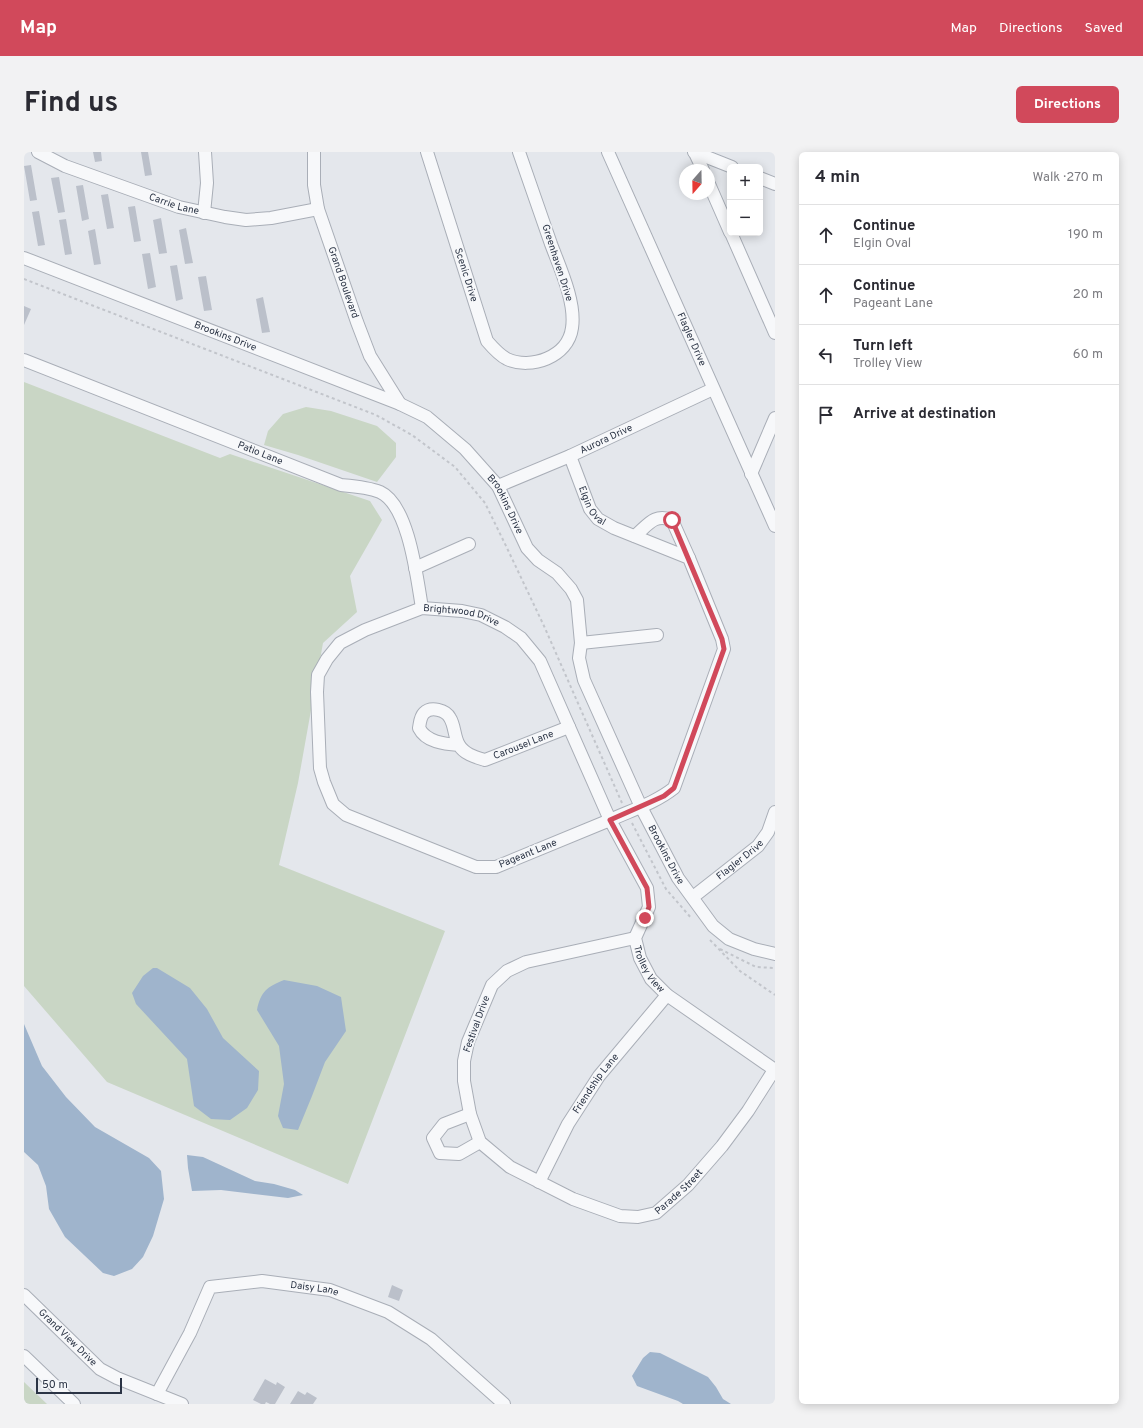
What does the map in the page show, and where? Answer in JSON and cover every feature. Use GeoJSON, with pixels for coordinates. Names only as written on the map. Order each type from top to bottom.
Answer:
{"type":"FeatureCollection","features":[{"type":"Feature","properties":{"kind":"street","name":"Carrie Lane"},"geometry":{"type":"LineString","coordinates":[[38,152],[72,168],[179,207],[204,213],[246,220],[271,218],[318,209]]}},
{"type":"Feature","properties":{"kind":"street"},"geometry":{"type":"LineString","coordinates":[[204,213],[207,183],[205,152]]}},
{"type":"Feature","properties":{"kind":"street","name":"Grand Boulevard"},"geometry":{"type":"LineString","coordinates":[[314,152],[314,185],[318,209],[356,322],[370,356],[400,404]]}},
{"type":"Feature","properties":{"kind":"street","name":"Scenic Drive"},"geometry":{"type":"LineString","coordinates":[[427,152],[487,341],[495,351],[506,359],[522,363],[538,362]]}},
{"type":"Feature","properties":{"kind":"street","name":"Greenhaven Drive"},"geometry":{"type":"LineString","coordinates":[[519,152],[571,300],[572,329],[566,345],[552,356],[538,362]]}},
{"type":"Feature","properties":{"kind":"street","name":"Flagler Drive"},"geometry":{"type":"LineString","coordinates":[[608,152],[775,526]]}},
{"type":"Feature","properties":{"kind":"street"},"geometry":{"type":"LineString","coordinates":[[694,152],[727,165]]}},
{"type":"Feature","properties":{"kind":"street"},"geometry":{"type":"LineString","coordinates":[[694,152],[700,164]]}},
{"type":"Feature","properties":{"kind":"street"},"geometry":{"type":"LineString","coordinates":[[763,179],[775,184]]}},
{"type":"Feature","properties":{"kind":"street"},"geometry":{"type":"LineString","coordinates":[[715,198],[727,225]]}},
{"type":"Feature","properties":{"kind":"street"},"geometry":{"type":"LineString","coordinates":[[732,236],[775,333]]}},
{"type":"Feature","properties":{"kind":"street","name":"Brookins Drive"},"geometry":{"type":"LineString","coordinates":[[24,258],[400,404],[427,417],[465,450],[498,486],[527,548],[538,560],[557,573],[571,589],[578,600],[581,643],[579,658],[584,680],[641,807],[678,878],[714,926],[729,939],[754,950],[775,954]]}},
{"type":"Feature","properties":{"kind":"street","name":"Patio Lane"},"geometry":{"type":"LineString","coordinates":[[24,360],[341,485],[381,492],[395,505],[404,521],[415,568],[422,608]]}},
{"type":"Feature","properties":{"kind":"street","name":"Aurora Drive"},"geometry":{"type":"LineString","coordinates":[[498,486],[570,456],[713,389]]}},
{"type":"Feature","properties":{"kind":"street"},"geometry":{"type":"LineString","coordinates":[[751,474],[775,418]]}},
{"type":"Feature","properties":{"kind":"street","name":"Elgin Oval"},"geometry":{"type":"LineString","coordinates":[[570,456],[590,509],[598,519],[614,528],[689,558]]}},
{"type":"Feature","properties":{"kind":"street"},"geometry":{"type":"LineString","coordinates":[[634,536],[654,519],[664,517],[672,520],[722,639],[724,649],[674,788],[664,796],[641,807]]}},
{"type":"Feature","properties":{"kind":"street"},"geometry":{"type":"LineString","coordinates":[[415,568],[469,544]]}},
{"type":"Feature","properties":{"kind":"street","name":"Brightwood Drive"},"geometry":{"type":"LineString","coordinates":[[346,815],[333,804],[320,768],[316,692],[318,675],[327,659],[340,644],[365,630],[422,608],[462,611],[481,615],[505,626],[521,638],[540,661],[610,820]]}},
{"type":"Feature","properties":{"kind":"street"},"geometry":{"type":"LineString","coordinates":[[581,643],[656,635]]}},
{"type":"Feature","properties":{"kind":"street","name":"Carousel Lane"},"geometry":{"type":"LineString","coordinates":[[459,745],[468,754],[485,760],[569,727]]}},
{"type":"Feature","properties":{"kind":"street","name":"Pageant Lane"},"geometry":{"type":"LineString","coordinates":[[346,815],[476,867],[496,867],[641,807]]}},
{"type":"Feature","properties":{"kind":"street","name":"Flagler Drive"},"geometry":{"type":"LineString","coordinates":[[693,897],[758,846],[768,832],[775,812]]}},
{"type":"Feature","properties":{"kind":"street","name":"Trolley View"},"geometry":{"type":"LineString","coordinates":[[610,820],[647,888],[649,907],[635,938],[640,958],[651,979],[667,995],[775,1070]]}},
{"type":"Feature","properties":{"kind":"street","name":"Festival Drive"},"geometry":{"type":"LineString","coordinates":[[480,1142],[470,1114],[464,1081],[464,1061],[468,1042],[492,985],[507,971],[526,962],[635,938]]}},
{"type":"Feature","properties":{"kind":"street","name":"Friendship Lane"},"geometry":{"type":"LineString","coordinates":[[539,1182],[568,1124],[599,1076],[667,995]]}},
{"type":"Feature","properties":{"kind":"street","name":"Parade Street"},"geometry":{"type":"LineString","coordinates":[[539,1182],[573,1199],[620,1216],[638,1217],[656,1213],[688,1185],[722,1146],[748,1111],[775,1070]]}},
{"type":"Feature","properties":{"kind":"street"},"geometry":{"type":"LineString","coordinates":[[470,1114],[444,1124],[433,1138],[440,1153],[459,1154],[480,1142],[510,1167],[539,1182]]}},
{"type":"Feature","properties":{"kind":"street","name":"Daisy Lane"},"geometry":{"type":"LineString","coordinates":[[157,1394],[190,1333],[210,1287],[262,1281],[330,1290],[388,1312],[431,1339],[504,1404]]}},
{"type":"Feature","properties":{"kind":"street","name":"Grand View Drive"},"geometry":{"type":"LineString","coordinates":[[24,1295],[100,1369],[116,1378],[182,1404]]}},
{"type":"Feature","properties":{"kind":"street"},"geometry":{"type":"LineString","coordinates":[[24,1356],[74,1404]]}},
{"type":"Feature","properties":{"kind":"path"},"geometry":{"type":"LineString","coordinates":[[775,968],[756,967],[717,948],[740,971],[775,995]]}},
{"type":"Feature","properties":{"kind":"green space"},"geometry":{"type":"Polygon","coordinates":[[[24,382],[220,458],[230,454],[370,501],[382,520],[350,576],[357,612],[323,643],[298,783],[279,865],[445,931],[348,1184],[107,1082],[24,986],[24,382]]]}},
{"type":"Feature","properties":{"kind":"green space"},"geometry":{"type":"Polygon","coordinates":[[[306,407],[331,411],[377,426],[396,443],[396,457],[377,482],[264,445],[268,431],[283,414],[306,407]]]}},
{"type":"Feature","properties":{"kind":"green space"},"geometry":{"type":"Polygon","coordinates":[[[24,1382],[47,1404],[24,1404],[24,1382]]]}},
{"type":"Feature","properties":{"kind":"water"},"geometry":{"type":"Polygon","coordinates":[[[153,968],[157,968],[190,988],[207,1009],[223,1038],[259,1071],[258,1090],[247,1108],[230,1120],[211,1119],[194,1106],[187,1059],[136,1004],[132,993],[143,976],[153,968]]]}},
{"type":"Feature","properties":{"kind":"water"},"geometry":{"type":"Polygon","coordinates":[[[284,980],[317,986],[341,997],[346,1031],[325,1062],[298,1130],[283,1128],[278,1116],[284,1084],[279,1046],[257,1010],[261,998],[266,990],[284,980]]]}},
{"type":"Feature","properties":{"kind":"water"},"geometry":{"type":"Polygon","coordinates":[[[24,1024],[42,1066],[66,1097],[95,1127],[149,1158],[161,1171],[164,1199],[153,1236],[143,1257],[132,1269],[114,1276],[103,1273],[65,1237],[49,1209],[46,1186],[38,1165],[24,1152],[24,1024]]]}},
{"type":"Feature","properties":{"kind":"water"},"geometry":{"type":"Polygon","coordinates":[[[187,1155],[203,1157],[255,1181],[274,1184],[295,1190],[303,1195],[288,1198],[221,1190],[192,1191],[187,1155]]]}},
{"type":"Feature","properties":{"kind":"water"},"geometry":{"type":"Polygon","coordinates":[[[650,1352],[660,1353],[708,1377],[723,1399],[731,1404],[683,1404],[637,1386],[632,1376],[643,1358],[650,1352]]]}},
{"type":"Feature","properties":{"kind":"building"},"geometry":{"type":"Polygon","coordinates":[[[93,152],[101,152],[102,161],[95,162],[93,152]]]}},
{"type":"Feature","properties":{"kind":"building"},"geometry":{"type":"Polygon","coordinates":[[[141,152],[148,152],[152,175],[145,176],[141,152]]]}},
{"type":"Feature","properties":{"kind":"building"},"geometry":{"type":"Polygon","coordinates":[[[31,165],[37,200],[30,201],[24,166],[31,165]]]}},
{"type":"Feature","properties":{"kind":"building"},"geometry":{"type":"Polygon","coordinates":[[[59,177],[65,212],[58,213],[51,178],[59,177]]]}},
{"type":"Feature","properties":{"kind":"building"},"geometry":{"type":"Polygon","coordinates":[[[83,185],[89,219],[82,221],[76,186],[83,185]]]}},
{"type":"Feature","properties":{"kind":"building"},"geometry":{"type":"Polygon","coordinates":[[[108,194],[114,228],[107,229],[101,195],[108,194]]]}},
{"type":"Feature","properties":{"kind":"building"},"geometry":{"type":"Polygon","coordinates":[[[135,206],[141,241],[134,242],[128,207],[135,206]]]}},
{"type":"Feature","properties":{"kind":"building"},"geometry":{"type":"Polygon","coordinates":[[[39,211],[45,245],[38,246],[32,212],[39,211]]]}},
{"type":"Feature","properties":{"kind":"building"},"geometry":{"type":"Polygon","coordinates":[[[161,218],[167,253],[159,254],[153,220],[161,218]]]}},
{"type":"Feature","properties":{"kind":"building"},"geometry":{"type":"Polygon","coordinates":[[[66,219],[72,254],[65,255],[59,220],[66,219]]]}},
{"type":"Feature","properties":{"kind":"building"},"geometry":{"type":"Polygon","coordinates":[[[186,228],[193,263],[185,264],[179,230],[186,228]]]}},
{"type":"Feature","properties":{"kind":"building"},"geometry":{"type":"Polygon","coordinates":[[[95,229],[101,264],[94,265],[88,231],[95,229]]]}},
{"type":"Feature","properties":{"kind":"building"},"geometry":{"type":"Polygon","coordinates":[[[150,253],[156,287],[148,289],[142,254],[150,253]]]}},
{"type":"Feature","properties":{"kind":"building"},"geometry":{"type":"Polygon","coordinates":[[[177,265],[183,299],[176,301],[170,266],[177,265]]]}},
{"type":"Feature","properties":{"kind":"building"},"geometry":{"type":"Polygon","coordinates":[[[206,276],[212,310],[204,311],[198,277],[206,276]]]}},
{"type":"Feature","properties":{"kind":"building"},"geometry":{"type":"Polygon","coordinates":[[[263,297],[270,332],[262,333],[256,299],[263,297]]]}},
{"type":"Feature","properties":{"kind":"building"},"geometry":{"type":"Polygon","coordinates":[[[24,306],[31,309],[24,325],[24,306]]]}},
{"type":"Feature","properties":{"kind":"building"},"geometry":{"type":"Polygon","coordinates":[[[392,1285],[403,1290],[399,1301],[388,1297],[392,1285]]]}},
{"type":"Feature","properties":{"kind":"building"},"geometry":{"type":"Polygon","coordinates":[[[265,1379],[276,1385],[277,1382],[285,1387],[275,1404],[266,1402],[265,1404],[261,1404],[253,1400],[265,1379]]]}},
{"type":"Feature","properties":{"kind":"building"},"geometry":{"type":"Polygon","coordinates":[[[298,1391],[305,1395],[307,1392],[317,1398],[313,1404],[290,1404],[298,1391]]]}},
{"type":"Feature","properties":{"kind":"route"},"geometry":{"type":"LineString","coordinates":[[645,918],[649,907],[647,888],[610,820],[664,796],[674,788],[724,649],[722,639],[672,520]]}}]}
